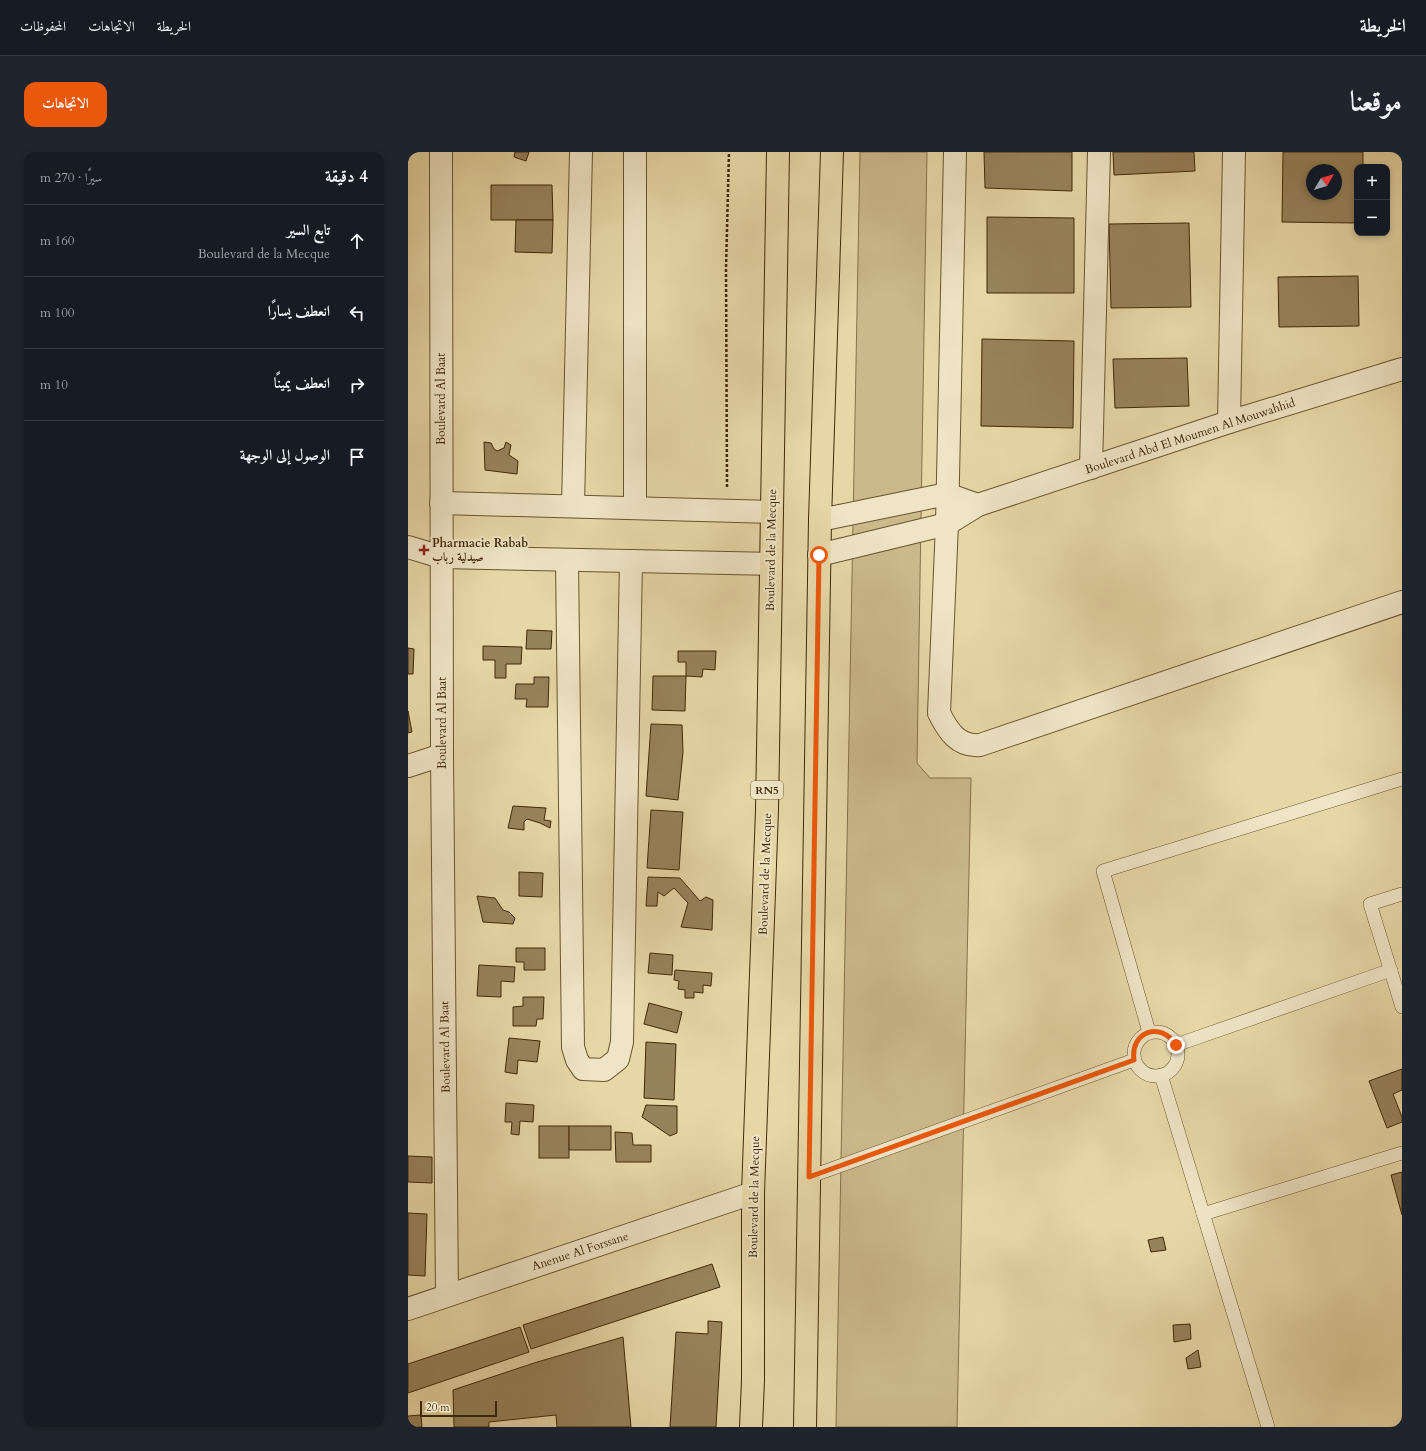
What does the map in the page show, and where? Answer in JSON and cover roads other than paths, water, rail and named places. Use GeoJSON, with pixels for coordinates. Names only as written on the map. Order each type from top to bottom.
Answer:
{"type":"FeatureCollection","features":[{"type":"Feature","properties":{"kind":"main road","name":"Boulevard de la Mecque"},"geometry":{"type":"LineString","coordinates":[[751,1427],[753,1373],[753,1193],[767,810],[778,152]]}},
{"type":"Feature","properties":{"kind":"main road"},"geometry":{"type":"LineString","coordinates":[[805,1427],[819,555],[832,152]]}},
{"type":"Feature","properties":{"kind":"street","name":"Boulevard Al Baat"},"geometry":{"type":"LineString","coordinates":[[441,152],[442,755],[447,1295]]}},
{"type":"Feature","properties":{"kind":"street"},"geometry":{"type":"LineString","coordinates":[[573,506],[581,152]]}},
{"type":"Feature","properties":{"kind":"street"},"geometry":{"type":"LineString","coordinates":[[635,152],[635,508]]}},
{"type":"Feature","properties":{"kind":"street"},"geometry":{"type":"LineString","coordinates":[[955,152],[948,494],[939,713],[948,730],[961,742],[970,746],[980,745],[1402,602]]}},
{"type":"Feature","properties":{"kind":"street"},"geometry":{"type":"LineString","coordinates":[[1091,468],[1099,152]]}},
{"type":"Feature","properties":{"kind":"street"},"geometry":{"type":"LineString","coordinates":[[1229,422],[1234,152]]}},
{"type":"Feature","properties":{"kind":"street","name":"Boulevard Abd El Moumen Al Mouwahhid"},"geometry":{"type":"LineString","coordinates":[[819,555],[947,524],[978,505],[1229,422],[1402,369]]}},
{"type":"Feature","properties":{"kind":"street"},"geometry":{"type":"LineString","coordinates":[[820,520],[948,494],[978,505]]}},
{"type":"Feature","properties":{"kind":"street"},"geometry":{"type":"LineString","coordinates":[[441,502],[772,512]]}},
{"type":"Feature","properties":{"kind":"street"},"geometry":{"type":"LineString","coordinates":[[408,547],[441,557],[771,564]]}},
{"type":"Feature","properties":{"kind":"street"},"geometry":{"type":"LineString","coordinates":[[567,560],[574,1047],[577,1060],[583,1069],[604,1070],[618,1059],[622,1042],[631,561]]}},
{"type":"Feature","properties":{"kind":"street"},"geometry":{"type":"LineString","coordinates":[[408,766],[442,755]]}},
{"type":"Feature","properties":{"kind":"street","name":"Anenue Al Forssane"},"geometry":{"type":"LineString","coordinates":[[408,1309],[753,1193]]}},
{"type":"Feature","properties":{"kind":"lane"},"geometry":{"type":"LineString","coordinates":[[1149,1032],[1103,871],[1402,779]]}},
{"type":"Feature","properties":{"kind":"lane"},"geometry":{"type":"LineString","coordinates":[[1402,894],[1370,904],[1402,1007]]}},
{"type":"Feature","properties":{"kind":"lane"},"geometry":{"type":"LineString","coordinates":[[1176,1045],[1390,970]]}},
{"type":"Feature","properties":{"kind":"lane"},"geometry":{"type":"LineString","coordinates":[[1149,1032],[1160,1032],[1167,1034],[1176,1045],[1177,1059],[1174,1066],[1169,1071],[1161,1075],[1149,1075],[1142,1072],[1134,1060],[1133,1052],[1135,1045],[1139,1039],[1149,1032]]}},
{"type":"Feature","properties":{"kind":"lane"},"geometry":{"type":"LineString","coordinates":[[809,1177],[1134,1060]]}},
{"type":"Feature","properties":{"kind":"lane"},"geometry":{"type":"LineString","coordinates":[[1161,1075],[1268,1427]]}},
{"type":"Feature","properties":{"kind":"lane"},"geometry":{"type":"LineString","coordinates":[[1203,1214],[1402,1153]]}},
{"type":"Feature","properties":{"kind":"place","name":"Pharmacie Rabab صيدلية رباب"},"geometry":{"type":"Point","coordinates":[424,550]}}]}
